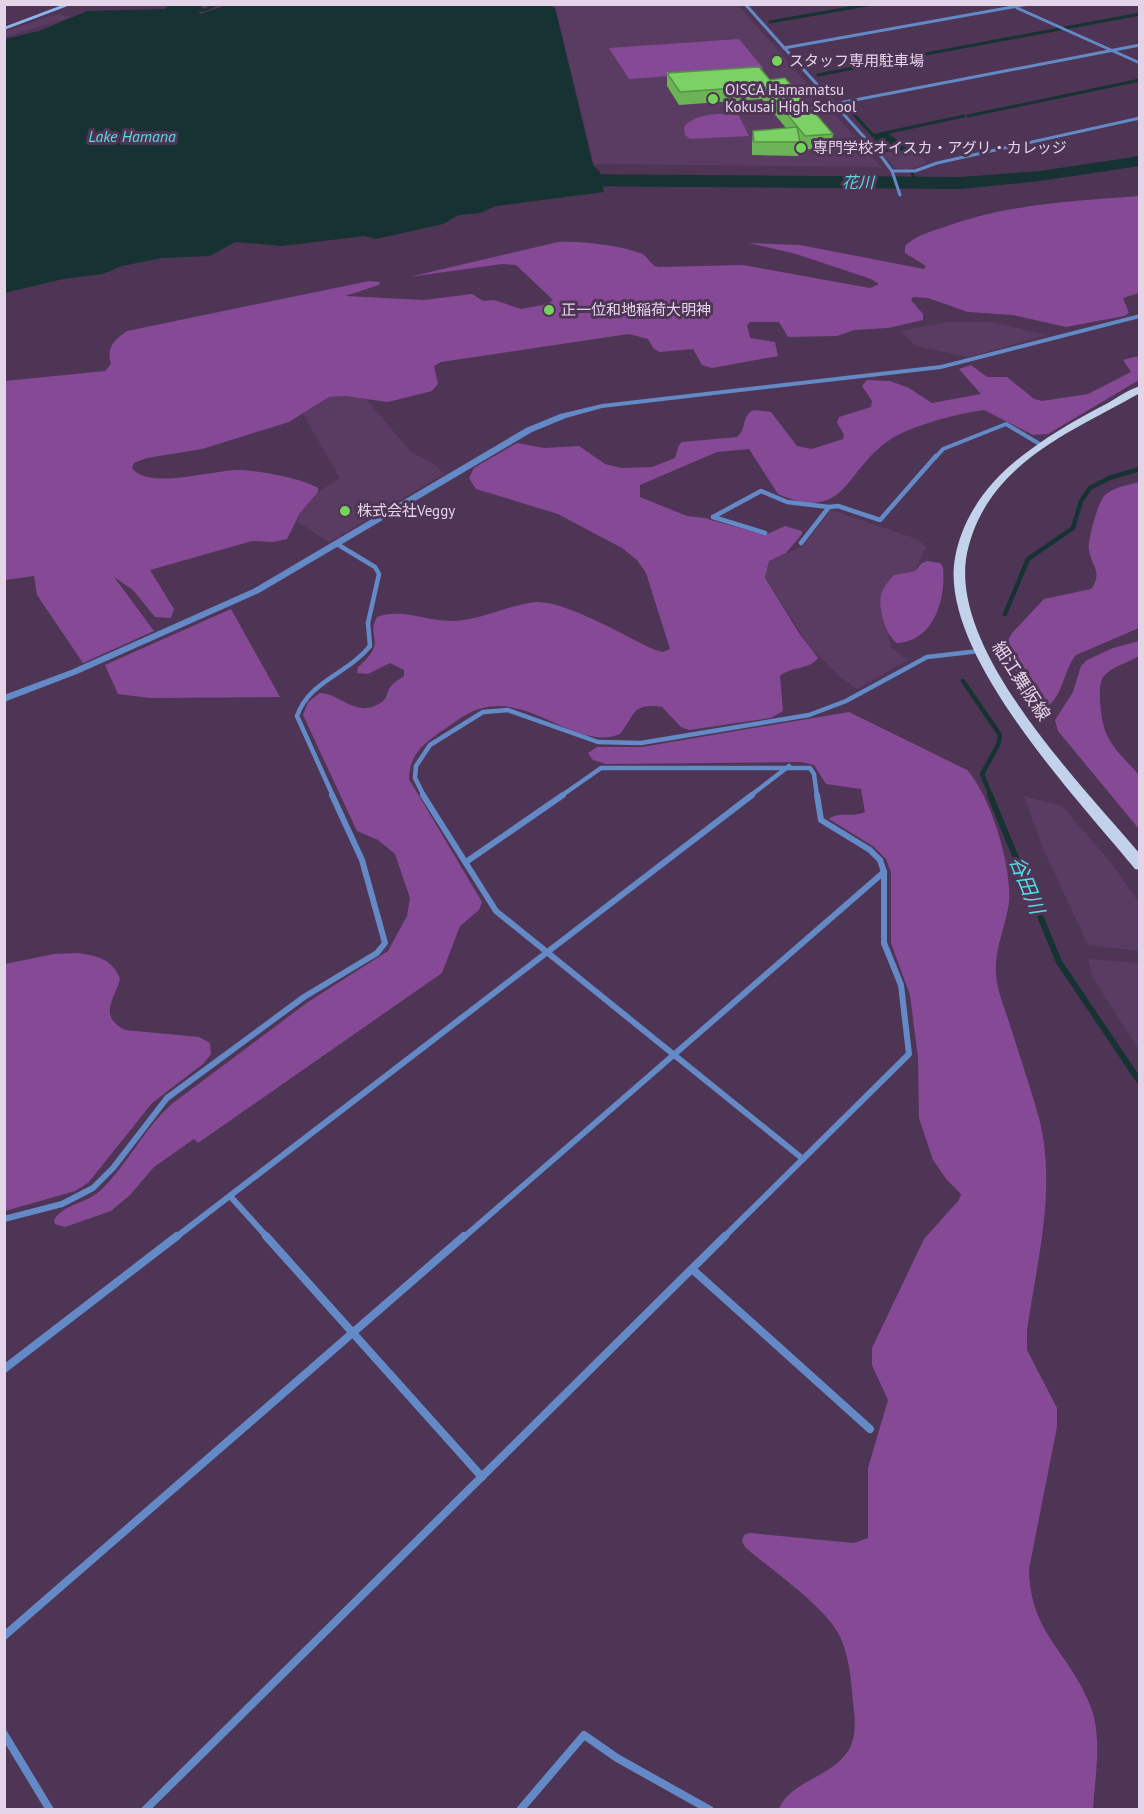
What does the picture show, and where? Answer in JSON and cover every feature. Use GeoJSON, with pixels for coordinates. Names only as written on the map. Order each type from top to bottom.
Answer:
{"type":"FeatureCollection","features":[{"type":"Feature","properties":{"kind":"main road"},"geometry":{"type":"LineString","coordinates":[[4,29],[42,18],[71,4]]}},
{"type":"Feature","properties":{"kind":"main road","name":"細江舞阪線"},"geometry":{"type":"LineString","coordinates":[[1140,388],[1043,446],[1014,467],[993,487],[978,508],[967,532],[961,558],[960,586],[966,616],[979,651],[1024,722],[1140,865]]}},
{"type":"Feature","properties":{"kind":"street"},"geometry":{"type":"LineString","coordinates":[[745,4],[892,172],[900,195]]}},
{"type":"Feature","properties":{"kind":"street"},"geometry":{"type":"LineString","coordinates":[[1010,4],[1140,63]]}},
{"type":"Feature","properties":{"kind":"street"},"geometry":{"type":"LineString","coordinates":[[784,48],[1029,4]]}},
{"type":"Feature","properties":{"kind":"street"},"geometry":{"type":"LineString","coordinates":[[834,104],[1140,45]]}},
{"type":"Feature","properties":{"kind":"street"},"geometry":{"type":"LineString","coordinates":[[892,172],[915,171],[937,163],[1140,118]]}},
{"type":"Feature","properties":{"kind":"street"},"geometry":{"type":"LineString","coordinates":[[4,699],[66,676],[238,600],[529,430],[563,416],[623,404],[933,369],[1140,316]]}},
{"type":"Feature","properties":{"kind":"street"},"geometry":{"type":"LineString","coordinates":[[765,533],[713,517],[761,491],[787,502],[838,506],[880,520],[947,446],[1006,424],[1043,446]]}},
{"type":"Feature","properties":{"kind":"street"},"geometry":{"type":"LineString","coordinates":[[801,543],[829,507]]}},
{"type":"Feature","properties":{"kind":"street"},"geometry":{"type":"LineString","coordinates":[[4,1219],[78,1198],[94,1188],[150,1115],[167,1098],[304,997],[377,952],[385,943],[362,860],[297,716],[302,700],[357,661],[370,646],[368,623],[379,574],[368,562],[337,544]]}},
{"type":"Feature","properties":{"kind":"street"},"geometry":{"type":"LineString","coordinates":[[803,1159],[496,911],[420,789],[416,778],[416,766],[430,745],[477,714],[508,710],[598,742],[641,743],[809,715],[846,701],[927,657],[979,651]]}},
{"type":"Feature","properties":{"kind":"street"},"geometry":{"type":"LineString","coordinates":[[145,1809],[909,1054],[901,985],[884,943],[884,872],[880,860],[870,850],[821,820],[814,774],[810,768],[790,766],[601,768],[466,862]]}},
{"type":"Feature","properties":{"kind":"street"},"geometry":{"type":"LineString","coordinates":[[4,1369],[790,766]]}},
{"type":"Feature","properties":{"kind":"street"},"geometry":{"type":"LineString","coordinates":[[4,1636],[884,872]]}},
{"type":"Feature","properties":{"kind":"street"},"geometry":{"type":"LineString","coordinates":[[230,1196],[482,1477]]}},
{"type":"Feature","properties":{"kind":"street"},"geometry":{"type":"LineString","coordinates":[[692,1269],[870,1429]]}},
{"type":"Feature","properties":{"kind":"street"},"geometry":{"type":"LineString","coordinates":[[4,1734],[50,1809]]}},
{"type":"Feature","properties":{"kind":"street"},"geometry":{"type":"LineString","coordinates":[[520,1809],[585,1734],[617,1758],[710,1809]]}},
{"type":"Feature","properties":{"kind":"shaded area"},"geometry":{"type":"Polygon","coordinates":[[[555,5],[738,5],[881,167],[594,164],[555,5]]]}},
{"type":"Feature","properties":{"kind":"shaded area"},"geometry":{"type":"Polygon","coordinates":[[[58,14],[72,17],[5,37],[5,31],[58,14]]]}},
{"type":"Feature","properties":{"kind":"shaded area"},"geometry":{"type":"Polygon","coordinates":[[[739,39],[764,69],[629,79],[609,48],[739,39]]]}},
{"type":"Feature","properties":{"kind":"shaded area"},"geometry":{"type":"Polygon","coordinates":[[[717,114],[738,114],[749,136],[690,139],[685,135],[684,127],[691,121],[717,114]]]}},
{"type":"Feature","properties":{"kind":"shaded area"},"geometry":{"type":"Polygon","coordinates":[[[915,150],[927,163],[908,170],[895,168],[882,152],[915,150]]]}},
{"type":"Feature","properties":{"kind":"shaded area"},"geometry":{"type":"Polygon","coordinates":[[[1139,196],[1139,293],[1123,298],[1129,313],[1124,316],[1066,327],[1013,315],[968,312],[928,298],[913,297],[911,300],[923,314],[923,320],[888,328],[854,330],[837,336],[788,337],[779,322],[750,322],[747,325],[750,338],[775,342],[778,356],[712,368],[702,365],[693,349],[660,352],[654,349],[648,339],[629,334],[441,362],[434,366],[438,384],[432,391],[388,402],[345,396],[329,397],[289,422],[202,449],[147,458],[134,463],[132,468],[140,475],[152,478],[241,470],[281,476],[318,488],[318,492],[300,513],[287,539],[273,542],[252,541],[150,570],[174,609],[171,618],[155,617],[133,590],[114,577],[154,631],[83,663],[37,595],[34,576],[5,580],[5,381],[105,371],[111,364],[112,345],[127,331],[369,281],[380,282],[379,285],[345,296],[424,300],[472,294],[483,301],[494,300],[521,309],[548,304],[553,300],[516,265],[502,264],[409,277],[558,242],[600,244],[631,250],[643,254],[658,267],[743,265],[870,288],[879,284],[871,279],[796,254],[749,243],[800,245],[924,269],[926,266],[905,253],[905,246],[932,231],[966,220],[1015,209],[1064,202],[1139,196]]]}},
{"type":"Feature","properties":{"kind":"shaded area"},"geometry":{"type":"Polygon","coordinates":[[[947,322],[991,322],[1047,335],[969,357],[916,346],[900,331],[947,322]]]}},
{"type":"Feature","properties":{"kind":"shaded area"},"geometry":{"type":"Polygon","coordinates":[[[1139,356],[1139,380],[1048,434],[1033,435],[984,410],[934,421],[908,430],[888,441],[873,454],[842,490],[831,498],[818,502],[800,501],[778,494],[749,449],[717,452],[640,485],[640,497],[687,516],[704,518],[765,535],[785,526],[802,531],[786,553],[769,561],[765,578],[799,633],[818,658],[815,662],[780,676],[783,711],[771,718],[689,730],[681,727],[662,707],[644,707],[635,712],[620,734],[604,737],[570,730],[516,708],[498,706],[474,711],[440,732],[414,757],[409,779],[482,902],[479,910],[460,926],[442,973],[198,1143],[194,1139],[154,1167],[130,1195],[111,1211],[65,1227],[55,1224],[54,1220],[63,1210],[96,1194],[111,1180],[153,1123],[173,1103],[308,1002],[388,951],[407,916],[410,898],[395,854],[378,840],[357,831],[303,715],[308,702],[320,693],[357,707],[374,706],[384,700],[390,687],[404,676],[404,670],[390,663],[368,674],[357,673],[358,667],[372,651],[375,640],[373,630],[377,617],[395,614],[450,621],[483,616],[525,604],[548,603],[579,613],[655,650],[663,652],[670,649],[646,573],[637,560],[622,548],[558,514],[476,489],[469,478],[474,468],[517,443],[544,448],[579,446],[605,464],[621,468],[652,467],[675,458],[682,442],[737,437],[742,431],[747,415],[754,410],[771,412],[797,446],[812,449],[843,439],[844,435],[837,422],[839,417],[871,407],[872,401],[862,386],[867,380],[890,381],[909,388],[932,403],[981,394],[959,369],[971,365],[987,377],[1007,377],[1034,399],[1042,401],[1088,394],[1131,372],[1123,360],[1139,356]]]}},
{"type":"Feature","properties":{"kind":"shaded area"},"geometry":{"type":"Polygon","coordinates":[[[345,396],[366,399],[412,453],[434,464],[444,474],[329,542],[298,522],[300,513],[318,492],[340,478],[303,414],[329,397],[345,396]]]}},
{"type":"Feature","properties":{"kind":"shaded area"},"geometry":{"type":"Polygon","coordinates":[[[1139,482],[1139,628],[1076,655],[1058,694],[1048,706],[1041,707],[1010,663],[1007,642],[1012,633],[1044,599],[1091,589],[1096,579],[1096,570],[1090,556],[1089,545],[1099,506],[1104,496],[1111,490],[1139,482]]]}},
{"type":"Feature","properties":{"kind":"shaded area"},"geometry":{"type":"Polygon","coordinates":[[[831,510],[917,539],[926,547],[915,571],[894,575],[881,597],[891,648],[908,660],[857,689],[839,676],[810,647],[765,578],[769,561],[802,547],[831,510]]]}},
{"type":"Feature","properties":{"kind":"shaded area"},"geometry":{"type":"Polygon","coordinates":[[[927,561],[940,563],[943,567],[940,604],[929,626],[921,635],[897,643],[889,634],[884,621],[880,601],[882,592],[894,575],[915,571],[927,561]]]}},
{"type":"Feature","properties":{"kind":"shaded area"},"geometry":{"type":"Polygon","coordinates":[[[231,609],[280,697],[150,698],[118,694],[105,665],[231,609]]]}},
{"type":"Feature","properties":{"kind":"shaded area"},"geometry":{"type":"Polygon","coordinates":[[[1139,641],[1139,656],[1106,673],[1100,685],[1100,691],[1101,714],[1106,734],[1110,742],[1139,775],[1139,829],[1058,731],[1055,720],[1073,692],[1081,666],[1087,660],[1113,648],[1139,641]]]}},
{"type":"Feature","properties":{"kind":"shaded area"},"geometry":{"type":"Polygon","coordinates":[[[849,712],[967,770],[976,782],[992,814],[1003,852],[1007,870],[1009,902],[998,947],[997,980],[1039,1118],[1046,1171],[1044,1224],[1027,1330],[1027,1350],[1057,1408],[1057,1427],[1029,1569],[1031,1591],[1043,1626],[1081,1686],[1094,1717],[1097,1757],[1093,1809],[779,1809],[792,1792],[841,1760],[851,1746],[855,1727],[850,1675],[841,1639],[829,1620],[807,1598],[745,1547],[742,1541],[744,1535],[750,1533],[854,1543],[868,1538],[868,1468],[888,1400],[872,1365],[872,1348],[924,1239],[959,1200],[961,1194],[947,1180],[933,1160],[919,1118],[918,1057],[910,995],[891,943],[891,872],[886,859],[874,847],[829,819],[836,815],[865,812],[861,789],[826,784],[814,765],[801,762],[606,764],[593,760],[588,753],[597,747],[642,747],[849,712]]]}},
{"type":"Feature","properties":{"kind":"shaded area"},"geometry":{"type":"Polygon","coordinates":[[[1024,796],[1062,806],[1112,864],[1139,903],[1139,951],[1088,945],[1043,848],[1024,796]]]}},
{"type":"Feature","properties":{"kind":"shaded area"},"geometry":{"type":"Polygon","coordinates":[[[78,953],[104,960],[117,972],[120,979],[110,1013],[117,1025],[125,1030],[199,1037],[210,1043],[211,1054],[203,1064],[152,1103],[88,1183],[75,1191],[5,1211],[5,964],[54,954],[78,953]]]}},
{"type":"Feature","properties":{"kind":"shaded area"},"geometry":{"type":"Polygon","coordinates":[[[1088,959],[1139,963],[1139,1047],[1092,976],[1088,959]]]}},
{"type":"Feature","properties":{"kind":"water","name":"Lake Hamana"},"geometry":{"type":"Polygon","coordinates":[[[199,4],[206,11],[198,12],[201,14],[230,4],[545,4],[555,8],[593,165],[600,172],[604,192],[496,206],[480,213],[459,215],[443,224],[376,239],[364,236],[282,246],[235,242],[210,256],[162,258],[122,266],[103,274],[63,279],[5,293],[5,39],[39,31],[87,11],[165,9],[169,5],[199,4]]]}},
{"type":"Feature","properties":{"kind":"water"},"geometry":{"type":"Polygon","coordinates":[[[847,105],[874,134],[886,132],[912,150],[886,152],[844,106],[847,105]]]}},
{"type":"Feature","properties":{"kind":"building"},"geometry":{"type":"Polygon","coordinates":[[[759,67],[770,80],[785,78],[833,134],[805,136],[764,86],[680,92],[667,73],[759,67]]]}},
{"type":"Feature","properties":{"kind":"building"},"geometry":{"type":"Polygon","coordinates":[[[797,127],[800,142],[754,142],[753,131],[797,127]]]}},
{"type":"Feature","properties":{"kind":"waterway"},"geometry":{"type":"LineString","coordinates":[[205,10],[218,4]]}},
{"type":"Feature","properties":{"kind":"waterway"},"geometry":{"type":"LineString","coordinates":[[770,22],[872,4]]}},
{"type":"Feature","properties":{"kind":"waterway"},"geometry":{"type":"LineString","coordinates":[[1065,28],[1140,14]]}},
{"type":"Feature","properties":{"kind":"waterway"},"geometry":{"type":"LineString","coordinates":[[872,64],[1060,29]]}},
{"type":"Feature","properties":{"kind":"waterway"},"geometry":{"type":"LineString","coordinates":[[818,75],[869,65]]}},
{"type":"Feature","properties":{"kind":"waterway"},"geometry":{"type":"LineString","coordinates":[[968,116],[1140,80]]}},
{"type":"Feature","properties":{"kind":"waterway"},"geometry":{"type":"LineString","coordinates":[[880,134],[964,116]]}},
{"type":"Feature","properties":{"kind":"waterway","name":"花川"},"geometry":{"type":"LineString","coordinates":[[555,180],[960,183],[1040,176],[1140,161]]}},
{"type":"Feature","properties":{"kind":"waterway"},"geometry":{"type":"LineString","coordinates":[[912,173],[917,184]]}},
{"type":"Feature","properties":{"kind":"waterway","name":"谷田川"},"geometry":{"type":"LineString","coordinates":[[1005,614],[1028,559],[1073,528],[1081,501],[1090,488],[1109,478],[1140,469]]}},
{"type":"Feature","properties":{"kind":"waterway","name":"谷田川"},"geometry":{"type":"LineString","coordinates":[[963,681],[1000,735],[998,745],[982,774],[991,796]]}},
{"type":"Feature","properties":{"kind":"waterway","name":"谷田川"},"geometry":{"type":"LineString","coordinates":[[990,795],[1059,962],[1140,1082]]}},
{"type":"Feature","properties":{"kind":"place","name":"スタッフ専用駐車場"},"geometry":{"type":"Point","coordinates":[777,61]}},
{"type":"Feature","properties":{"kind":"place","name":"OISCA Hamamatsu Kokusai High School"},"geometry":{"type":"Point","coordinates":[713,99]}},
{"type":"Feature","properties":{"kind":"place","name":"専門学校オイスカ・アグリ・カレッジ"},"geometry":{"type":"Point","coordinates":[801,148]}},
{"type":"Feature","properties":{"kind":"place","name":"正一位和地稲荷大明神"},"geometry":{"type":"Point","coordinates":[549,310]}},
{"type":"Feature","properties":{"kind":"place","name":"株式会社Veggy"},"geometry":{"type":"Point","coordinates":[345,511]}}]}
